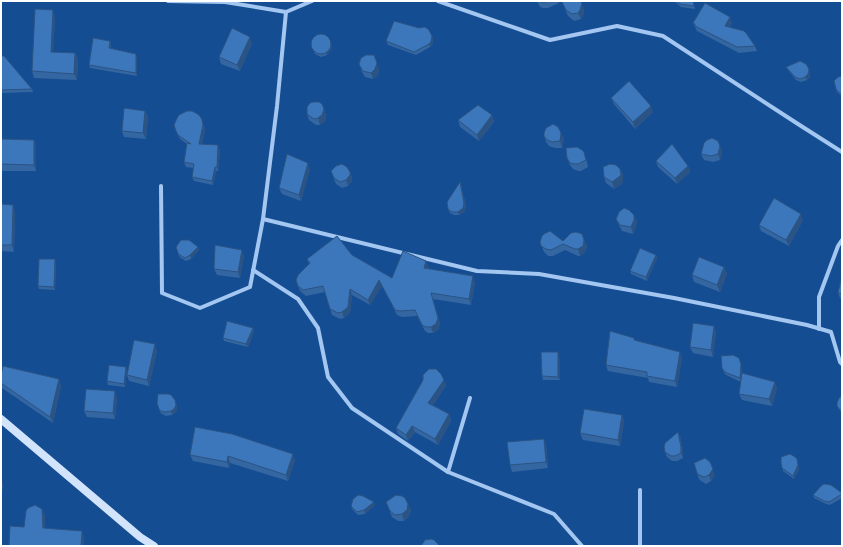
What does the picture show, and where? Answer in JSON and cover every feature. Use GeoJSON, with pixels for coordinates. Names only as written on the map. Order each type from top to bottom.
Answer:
{"type":"FeatureCollection","features":[{"type":"Feature","properties":{"kind":"main road"},"geometry":{"type":"LineString","coordinates":[[1,419],[140,537],[154,546]]}},
{"type":"Feature","properties":{"kind":"street"},"geometry":{"type":"LineString","coordinates":[[168,1],[225,2],[286,12],[312,1]]}},
{"type":"Feature","properties":{"kind":"street"},"geometry":{"type":"LineString","coordinates":[[438,1],[550,40],[617,26],[663,36],[842,152]]}},
{"type":"Feature","properties":{"kind":"street"},"geometry":{"type":"LineString","coordinates":[[161,186],[162,293],[200,308],[250,287],[263,219],[277,106],[286,12]]}},
{"type":"Feature","properties":{"kind":"street"},"geometry":{"type":"LineString","coordinates":[[263,219],[477,271],[539,274],[674,298],[807,325],[831,332],[840,362],[842,364]]}},
{"type":"Feature","properties":{"kind":"street"},"geometry":{"type":"LineString","coordinates":[[819,329],[819,297],[838,246],[842,240]]}},
{"type":"Feature","properties":{"kind":"street"},"geometry":{"type":"LineString","coordinates":[[253,270],[298,299],[318,328],[328,377],[352,408],[448,472],[554,514],[582,546]]}},
{"type":"Feature","properties":{"kind":"street"},"geometry":{"type":"LineString","coordinates":[[448,472],[470,398]]}},
{"type":"Feature","properties":{"kind":"street"},"geometry":{"type":"LineString","coordinates":[[640,490],[640,546]]}},
{"type":"Feature","properties":{"kind":"building"},"geometry":{"type":"Polygon","coordinates":[[[580,1],[582,3],[580,10],[578,13],[572,14],[566,10],[562,2],[580,1]]]}},
{"type":"Feature","properties":{"kind":"building"},"geometry":{"type":"Polygon","coordinates":[[[676,1],[693,1],[694,6],[680,4],[676,1]]]}},
{"type":"Feature","properties":{"kind":"building"},"geometry":{"type":"Polygon","coordinates":[[[705,3],[730,17],[725,26],[744,31],[755,46],[737,47],[695,26],[693,23],[705,3]]]}},
{"type":"Feature","properties":{"kind":"building"},"geometry":{"type":"Polygon","coordinates":[[[35,9],[53,10],[51,52],[75,53],[74,74],[32,71],[35,9]]]}},
{"type":"Feature","properties":{"kind":"building"},"geometry":{"type":"Polygon","coordinates":[[[394,21],[419,28],[425,27],[429,30],[432,36],[431,42],[414,52],[386,41],[394,21]]]}},
{"type":"Feature","properties":{"kind":"building"},"geometry":{"type":"Polygon","coordinates":[[[232,28],[250,37],[237,65],[219,57],[232,28]]]}},
{"type":"Feature","properties":{"kind":"building"},"geometry":{"type":"Polygon","coordinates":[[[321,34],[328,37],[331,44],[328,51],[321,54],[314,51],[311,44],[314,37],[321,34]]]}},
{"type":"Feature","properties":{"kind":"building"},"geometry":{"type":"Polygon","coordinates":[[[93,38],[110,41],[109,48],[136,54],[136,73],[89,65],[93,38]]]}},
{"type":"Feature","properties":{"kind":"building"},"geometry":{"type":"Polygon","coordinates":[[[366,55],[374,55],[377,63],[375,69],[371,73],[363,71],[359,64],[361,58],[366,55]]]}},
{"type":"Feature","properties":{"kind":"building"},"geometry":{"type":"Polygon","coordinates":[[[1,56],[4,56],[32,89],[1,90],[1,56]]]}},
{"type":"Feature","properties":{"kind":"building"},"geometry":{"type":"Polygon","coordinates":[[[800,61],[806,64],[809,69],[808,74],[800,79],[795,77],[786,67],[800,61]]]}},
{"type":"Feature","properties":{"kind":"building"},"geometry":{"type":"Polygon","coordinates":[[[842,76],[842,93],[840,93],[836,89],[834,81],[838,77],[842,76]]]}},
{"type":"Feature","properties":{"kind":"building"},"geometry":{"type":"Polygon","coordinates":[[[629,81],[651,106],[633,122],[611,98],[629,81]]]}},
{"type":"Feature","properties":{"kind":"building"},"geometry":{"type":"Polygon","coordinates":[[[313,102],[319,102],[322,104],[324,109],[322,115],[314,119],[307,114],[307,107],[313,102]]]}},
{"type":"Feature","properties":{"kind":"building"},"geometry":{"type":"Polygon","coordinates":[[[478,105],[492,115],[477,135],[458,120],[478,105]]]}},
{"type":"Feature","properties":{"kind":"building"},"geometry":{"type":"Polygon","coordinates":[[[124,108],[145,111],[143,133],[122,131],[124,108]]]}},
{"type":"Feature","properties":{"kind":"building"},"geometry":{"type":"Polygon","coordinates":[[[187,111],[196,113],[202,120],[203,125],[199,144],[218,145],[217,167],[215,167],[212,181],[192,177],[194,164],[184,162],[187,143],[191,144],[178,135],[174,125],[179,115],[187,111]]]}},
{"type":"Feature","properties":{"kind":"building"},"geometry":{"type":"Polygon","coordinates":[[[553,124],[558,127],[561,133],[560,141],[552,142],[547,140],[544,136],[546,128],[553,124]]]}},
{"type":"Feature","properties":{"kind":"building"},"geometry":{"type":"Polygon","coordinates":[[[712,138],[718,141],[720,146],[718,154],[711,156],[701,154],[704,143],[712,138]]]}},
{"type":"Feature","properties":{"kind":"building"},"geometry":{"type":"Polygon","coordinates":[[[1,139],[34,140],[34,165],[1,164],[1,139]]]}},
{"type":"Feature","properties":{"kind":"building"},"geometry":{"type":"Polygon","coordinates":[[[672,144],[688,166],[675,178],[656,161],[672,144]]]}},
{"type":"Feature","properties":{"kind":"building"},"geometry":{"type":"Polygon","coordinates":[[[577,147],[584,152],[586,160],[578,164],[570,163],[567,158],[566,148],[577,147]]]}},
{"type":"Feature","properties":{"kind":"building"},"geometry":{"type":"Polygon","coordinates":[[[287,154],[308,163],[299,195],[279,188],[287,154]]]}},
{"type":"Feature","properties":{"kind":"building"},"geometry":{"type":"Polygon","coordinates":[[[342,164],[347,167],[350,175],[346,180],[340,182],[334,178],[331,171],[336,166],[342,164]]]}},
{"type":"Feature","properties":{"kind":"building"},"geometry":{"type":"Polygon","coordinates":[[[610,164],[616,165],[620,169],[621,175],[612,182],[604,177],[603,167],[610,164]]]}},
{"type":"Feature","properties":{"kind":"building"},"geometry":{"type":"Polygon","coordinates":[[[460,182],[464,203],[463,208],[458,212],[452,212],[448,209],[447,202],[460,182]]]}},
{"type":"Feature","properties":{"kind":"building"},"geometry":{"type":"Polygon","coordinates":[[[774,198],[801,214],[786,240],[759,225],[774,198]]]}},
{"type":"Feature","properties":{"kind":"building"},"geometry":{"type":"Polygon","coordinates":[[[1,204],[13,205],[12,245],[1,245],[1,204]]]}},
{"type":"Feature","properties":{"kind":"building"},"geometry":{"type":"Polygon","coordinates":[[[624,208],[629,210],[634,215],[634,220],[631,227],[620,225],[616,219],[619,212],[624,208]]]}},
{"type":"Feature","properties":{"kind":"building"},"geometry":{"type":"Polygon","coordinates":[[[550,231],[563,241],[571,233],[576,232],[582,234],[584,240],[583,246],[575,249],[563,244],[551,250],[546,249],[541,246],[540,242],[542,236],[550,231]]]}},
{"type":"Feature","properties":{"kind":"building"},"geometry":{"type":"Polygon","coordinates":[[[337,236],[352,255],[392,278],[403,251],[426,261],[424,268],[473,276],[469,299],[431,293],[438,318],[436,324],[431,327],[426,327],[422,325],[415,310],[395,310],[379,280],[368,300],[350,289],[348,307],[342,312],[338,313],[330,309],[323,286],[303,290],[298,286],[296,280],[298,275],[310,263],[307,259],[337,236]]]}},
{"type":"Feature","properties":{"kind":"building"},"geometry":{"type":"Polygon","coordinates":[[[181,240],[189,240],[198,247],[185,258],[178,253],[176,247],[181,240]]]}},
{"type":"Feature","properties":{"kind":"building"},"geometry":{"type":"Polygon","coordinates":[[[215,245],[242,250],[238,272],[214,269],[215,245]]]}},
{"type":"Feature","properties":{"kind":"building"},"geometry":{"type":"Polygon","coordinates":[[[640,248],[656,255],[646,277],[630,271],[640,248]]]}},
{"type":"Feature","properties":{"kind":"building"},"geometry":{"type":"Polygon","coordinates":[[[699,257],[724,267],[717,285],[692,275],[699,257]]]}},
{"type":"Feature","properties":{"kind":"building"},"geometry":{"type":"Polygon","coordinates":[[[39,259],[55,259],[54,287],[38,286],[39,259]]]}},
{"type":"Feature","properties":{"kind":"building"},"geometry":{"type":"Polygon","coordinates":[[[842,276],[842,294],[838,293],[842,276]]]}},
{"type":"Feature","properties":{"kind":"building"},"geometry":{"type":"Polygon","coordinates":[[[227,321],[253,328],[246,344],[223,338],[227,321]]]}},
{"type":"Feature","properties":{"kind":"building"},"geometry":{"type":"Polygon","coordinates":[[[693,323],[714,326],[711,350],[690,347],[693,323]]]}},
{"type":"Feature","properties":{"kind":"building"},"geometry":{"type":"Polygon","coordinates":[[[610,331],[634,338],[634,340],[680,352],[675,381],[647,376],[647,372],[606,365],[610,331]]]}},
{"type":"Feature","properties":{"kind":"building"},"geometry":{"type":"Polygon","coordinates":[[[134,340],[155,344],[147,380],[127,375],[134,340]]]}},
{"type":"Feature","properties":{"kind":"building"},"geometry":{"type":"Polygon","coordinates":[[[541,352],[558,352],[558,377],[542,376],[541,352]]]}},
{"type":"Feature","properties":{"kind":"building"},"geometry":{"type":"Polygon","coordinates":[[[733,355],[739,358],[741,364],[740,378],[727,373],[722,368],[721,356],[733,355]]]}},
{"type":"Feature","properties":{"kind":"building"},"geometry":{"type":"Polygon","coordinates":[[[109,365],[126,367],[124,384],[107,381],[109,365]]]}},
{"type":"Feature","properties":{"kind":"building"},"geometry":{"type":"Polygon","coordinates":[[[3,366],[59,379],[50,417],[1,383],[3,366]]]}},
{"type":"Feature","properties":{"kind":"building"},"geometry":{"type":"Polygon","coordinates":[[[429,369],[436,369],[444,380],[428,403],[449,414],[435,439],[412,426],[406,435],[396,428],[423,380],[423,375],[429,369]]]}},
{"type":"Feature","properties":{"kind":"building"},"geometry":{"type":"Polygon","coordinates":[[[742,373],[775,382],[769,399],[739,394],[742,373]]]}},
{"type":"Feature","properties":{"kind":"building"},"geometry":{"type":"Polygon","coordinates":[[[86,389],[115,391],[113,413],[84,411],[86,389]]]}},
{"type":"Feature","properties":{"kind":"building"},"geometry":{"type":"Polygon","coordinates":[[[158,394],[171,395],[175,400],[176,405],[174,409],[165,412],[161,411],[157,403],[158,394]]]}},
{"type":"Feature","properties":{"kind":"building"},"geometry":{"type":"Polygon","coordinates":[[[842,396],[842,411],[837,406],[837,403],[839,398],[842,396]]]}},
{"type":"Feature","properties":{"kind":"building"},"geometry":{"type":"Polygon","coordinates":[[[584,409],[622,415],[618,440],[580,433],[584,409]]]}},
{"type":"Feature","properties":{"kind":"building"},"geometry":{"type":"Polygon","coordinates":[[[195,427],[232,434],[293,454],[286,475],[228,456],[227,462],[190,455],[195,427]]]}},
{"type":"Feature","properties":{"kind":"building"},"geometry":{"type":"Polygon","coordinates":[[[678,432],[681,453],[671,456],[665,452],[665,443],[678,432]]]}},
{"type":"Feature","properties":{"kind":"building"},"geometry":{"type":"Polygon","coordinates":[[[544,439],[546,462],[510,465],[507,442],[544,439]]]}},
{"type":"Feature","properties":{"kind":"building"},"geometry":{"type":"Polygon","coordinates":[[[790,454],[797,459],[798,465],[793,476],[782,468],[781,463],[781,457],[790,454]]]}},
{"type":"Feature","properties":{"kind":"building"},"geometry":{"type":"Polygon","coordinates":[[[705,458],[710,462],[713,469],[709,475],[704,477],[697,473],[694,463],[705,458]]]}},
{"type":"Feature","properties":{"kind":"building"},"geometry":{"type":"Polygon","coordinates":[[[822,485],[831,485],[842,494],[829,502],[813,495],[822,485]]]}},
{"type":"Feature","properties":{"kind":"building"},"geometry":{"type":"Polygon","coordinates":[[[358,495],[374,502],[364,510],[357,512],[351,506],[353,499],[358,495]]]}},
{"type":"Feature","properties":{"kind":"building"},"geometry":{"type":"Polygon","coordinates":[[[396,495],[405,498],[408,504],[407,510],[402,514],[395,515],[390,511],[386,502],[396,495]]]}},
{"type":"Feature","properties":{"kind":"building"},"geometry":{"type":"Polygon","coordinates":[[[35,505],[42,509],[43,528],[82,531],[81,546],[9,546],[10,526],[24,527],[26,511],[28,508],[35,505]]]}},
{"type":"Feature","properties":{"kind":"building"},"geometry":{"type":"Polygon","coordinates":[[[425,540],[434,540],[439,546],[421,546],[425,540]]]}}]}
